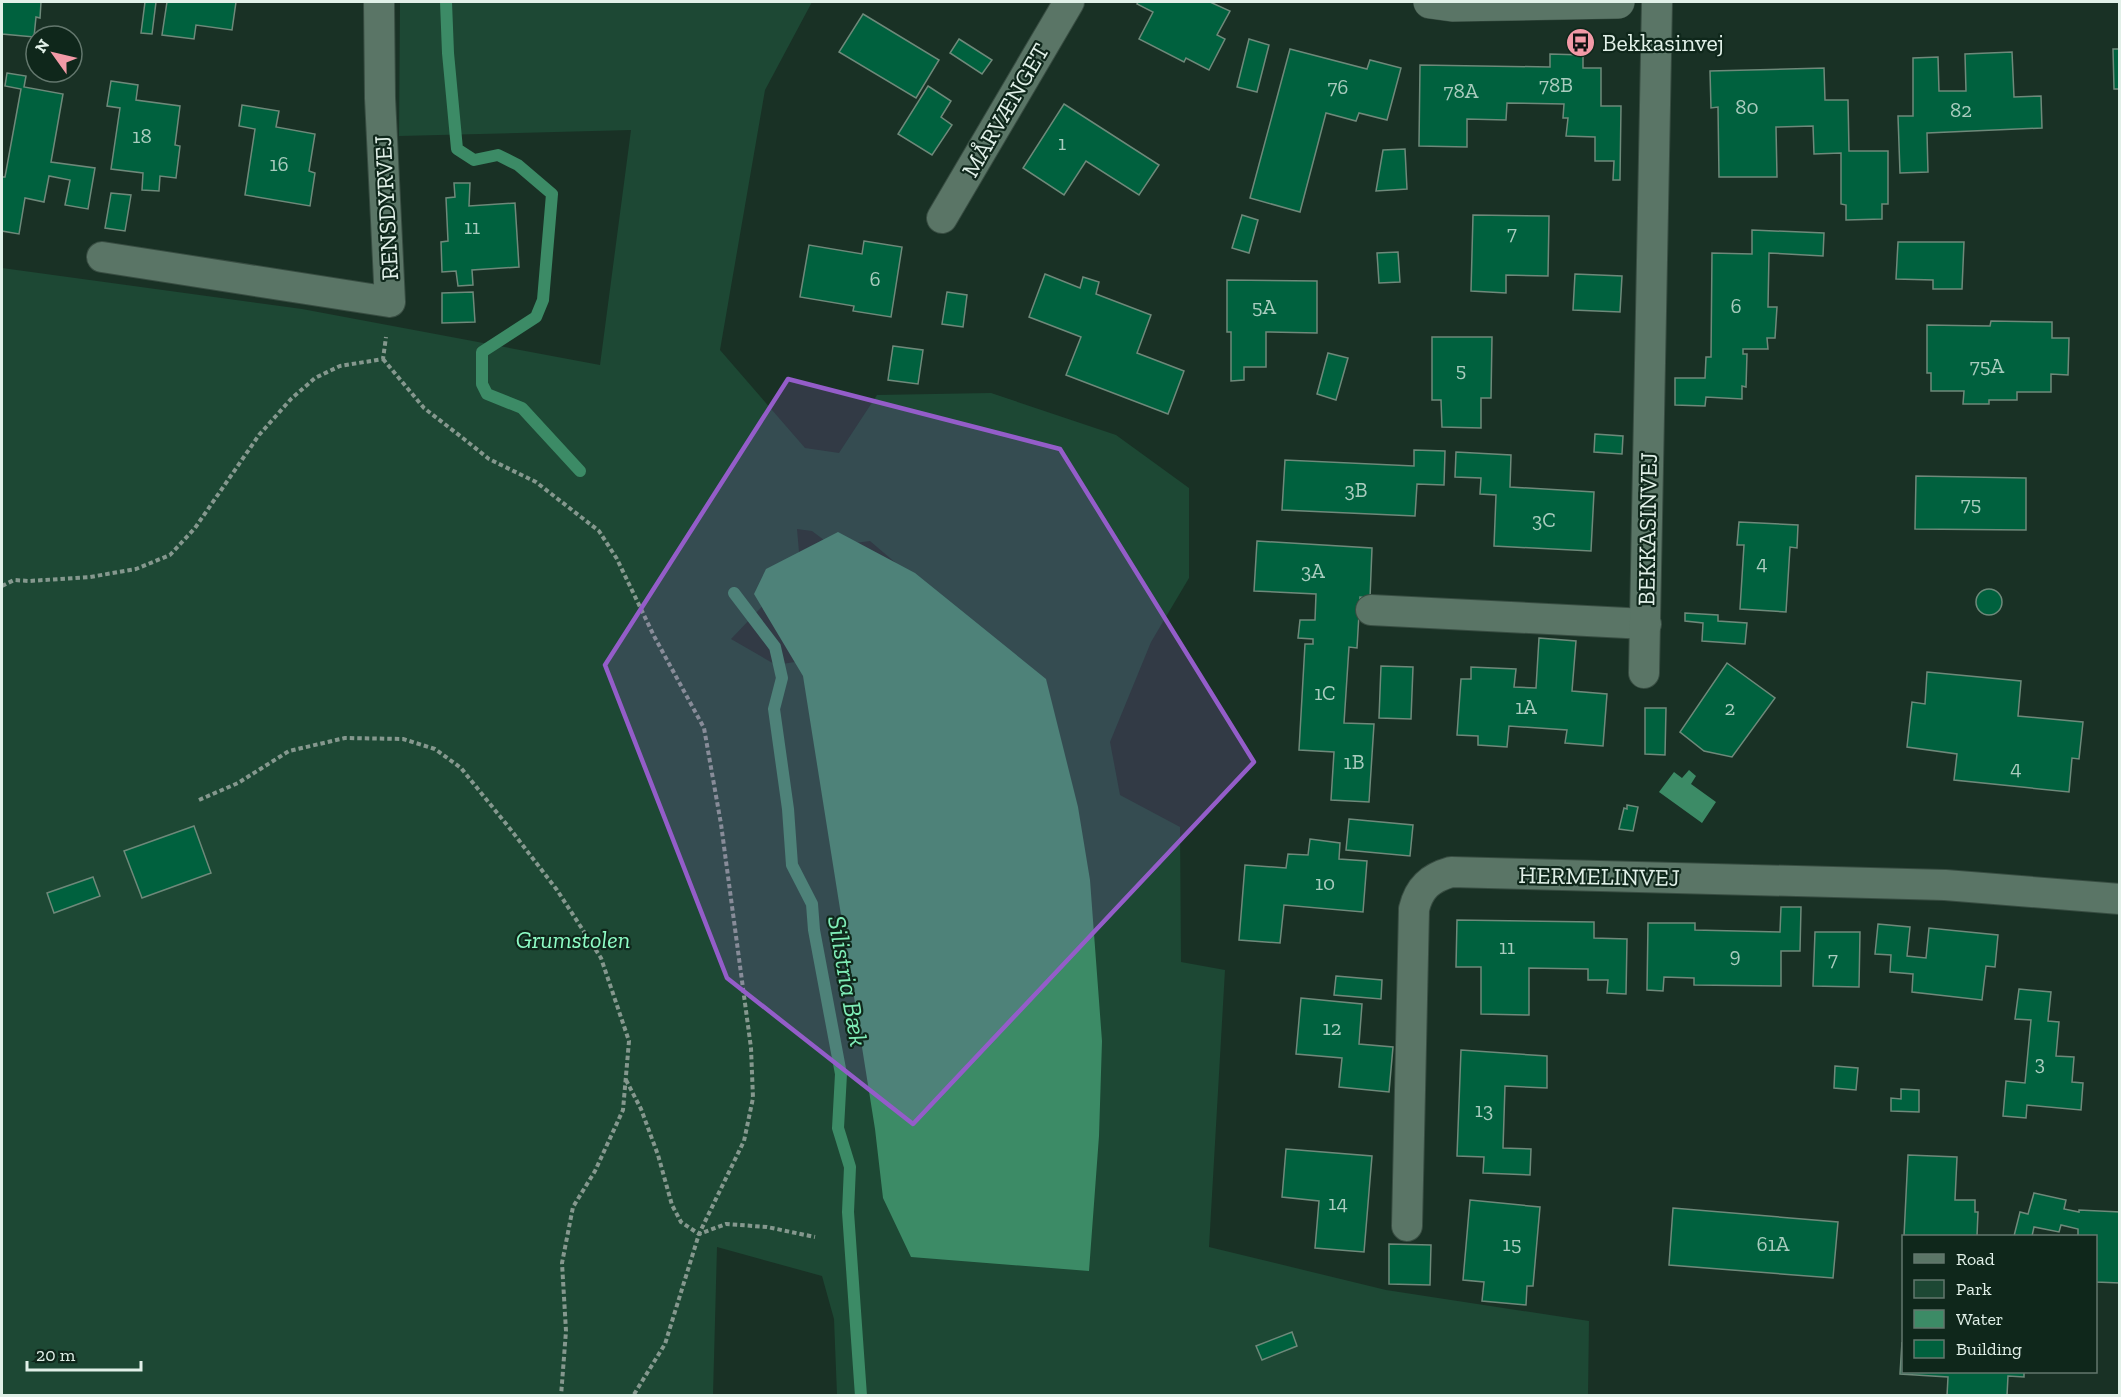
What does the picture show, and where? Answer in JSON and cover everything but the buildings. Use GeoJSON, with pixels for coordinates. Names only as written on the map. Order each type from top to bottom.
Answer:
{"type":"FeatureCollection","features":[{"type":"Feature","properties":{"kind":"street","name":"RENSDYRVEJ"},"geometry":{"type":"LineString","coordinates":[[102,256],[390,302],[379,2]]}},
{"type":"Feature","properties":{"kind":"street","name":"MÅRVÆNGET"},"geometry":{"type":"LineString","coordinates":[[942,218],[1069,2]]}},
{"type":"Feature","properties":{"kind":"street"},"geometry":{"type":"LineString","coordinates":[[1430,2],[1452,5],[1618,2]]}},
{"type":"Feature","properties":{"kind":"street","name":"BEKKASINVEJ"},"geometry":{"type":"LineString","coordinates":[[1644,673],[1657,2]]}},
{"type":"Feature","properties":{"kind":"street","name":"BEKKASINVEJ"},"geometry":{"type":"LineString","coordinates":[[1371,610],[1646,624]]}},
{"type":"Feature","properties":{"kind":"street","name":"HERMELINVEJ"},"geometry":{"type":"LineString","coordinates":[[1407,1226],[1414,909],[1417,896],[1425,885],[1437,876],[1451,872],[1945,885],[2120,899]]}},
{"type":"Feature","properties":{"kind":"path"},"geometry":{"type":"LineString","coordinates":[[390,302],[383,359],[424,408],[489,459],[536,482],[599,531],[617,559],[654,636],[704,728],[721,824],[751,1048],[753,1098],[744,1141],[699,1234],[665,1344],[633,1395]]}},
{"type":"Feature","properties":{"kind":"path"},"geometry":{"type":"LineString","coordinates":[[2,585],[14,580],[28,581],[101,575],[136,569],[170,555],[195,528],[259,435],[291,399],[315,378],[340,366],[383,359]]}},
{"type":"Feature","properties":{"kind":"path"},"geometry":{"type":"LineString","coordinates":[[199,800],[238,783],[289,751],[345,738],[403,739],[435,749],[461,768],[512,830],[557,890],[601,957],[629,1041],[626,1079],[623,1110],[595,1171],[573,1207],[562,1263],[566,1331],[561,1395]]}},
{"type":"Feature","properties":{"kind":"path"},"geometry":{"type":"LineString","coordinates":[[626,1079],[641,1109],[658,1155],[672,1204],[681,1222],[699,1234]]}},
{"type":"Feature","properties":{"kind":"path"},"geometry":{"type":"LineString","coordinates":[[699,1234],[726,1224],[767,1227],[815,1238]]}},
{"type":"Feature","properties":{"kind":"highlighted area"},"geometry":{"type":"Polygon","coordinates":[[[788,379],[1060,449],[1254,762],[913,1124],[727,978],[605,665],[788,379]]]}},
{"type":"Feature","properties":{"kind":"green space","name":"Grumstolen"},"geometry":{"type":"Polygon","coordinates":[[[400,2],[812,2],[765,90],[720,350],[805,448],[839,453],[877,395],[991,393],[1116,435],[1189,488],[1189,578],[1151,642],[1110,742],[1120,795],[1180,827],[1181,962],[1225,970],[1209,1247],[1386,1290],[1589,1321],[1588,1395],[837,1395],[834,1319],[822,1276],[717,1247],[713,1395],[2,1396],[2,268],[302,309],[600,365],[631,130],[399,136],[400,2]],[[797,529],[799,552],[775,593],[731,639],[776,665],[925,641],[917,581],[870,541],[832,546],[812,531],[797,529]]]}},
{"type":"Feature","properties":{"kind":"water"},"geometry":{"type":"Polygon","coordinates":[[[838,532],[915,573],[1046,679],[1078,807],[1090,880],[1102,1041],[1099,1136],[1089,1271],[911,1257],[883,1198],[875,1129],[803,676],[754,594],[766,569],[838,532]]]}},
{"type":"Feature","properties":{"kind":"water"},"geometry":{"type":"Polygon","coordinates":[[[1689,770],[1696,776],[1691,784],[1716,802],[1702,823],[1659,792],[1674,772],[1682,778],[1689,770]]]}},
{"type":"Feature","properties":{"kind":"waterway","name":"Silistria Bæk"},"geometry":{"type":"LineString","coordinates":[[446,2],[448,53],[457,149],[474,160],[498,155],[518,165],[552,194],[543,300],[536,317],[482,352],[482,384],[487,394],[522,408],[580,471]]}},
{"type":"Feature","properties":{"kind":"waterway","name":"Silistria Bæk"},"geometry":{"type":"LineString","coordinates":[[734,593],[775,647],[782,678],[774,709],[788,809],[792,865],[812,904],[814,930],[841,1074],[838,1128],[850,1167],[848,1212],[861,1396]]}},
{"type":"Feature","properties":{"kind":"place","name":"Bekkasinvej"},"geometry":{"type":"Point","coordinates":[1581,42]}}]}
